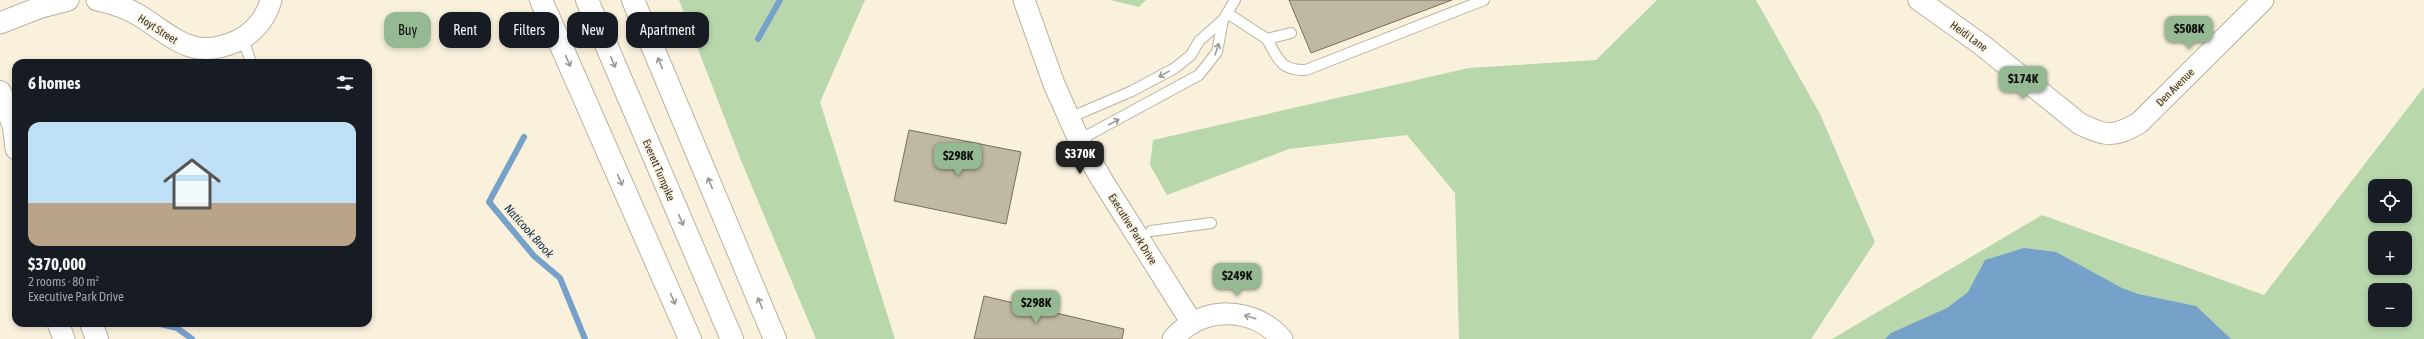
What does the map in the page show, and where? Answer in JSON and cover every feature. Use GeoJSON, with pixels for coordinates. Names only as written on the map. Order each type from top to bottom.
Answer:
{"type":"FeatureCollection","features":[{"type":"Feature","properties":{"kind":"main road"},"geometry":{"type":"LineString","coordinates":[[541,0],[690,339]]}},
{"type":"Feature","properties":{"kind":"main road","name":"Everett Turnpike"},"geometry":{"type":"LineString","coordinates":[[587,0],[732,339]]}},
{"type":"Feature","properties":{"kind":"main road"},"geometry":{"type":"LineString","coordinates":[[633,0],[775,339]]}},
{"type":"Feature","properties":{"kind":"main road"},"geometry":{"type":"LineString","coordinates":[[0,92],[12,122]]}},
{"type":"Feature","properties":{"kind":"main road"},"geometry":{"type":"LineString","coordinates":[[92,327],[97,339]]}},
{"type":"Feature","properties":{"kind":"street"},"geometry":{"type":"LineString","coordinates":[[0,23],[41,7],[68,0]]}},
{"type":"Feature","properties":{"kind":"street","name":"Hoyt Street"},"geometry":{"type":"LineString","coordinates":[[97,0],[139,15],[176,41],[194,49],[216,48],[243,38],[256,28],[265,16],[271,0]]}},
{"type":"Feature","properties":{"kind":"street","name":"Executive Park Drive"},"geometry":{"type":"LineString","coordinates":[[1024,0],[1039,43],[1079,140],[1102,180],[1192,323]]}},
{"type":"Feature","properties":{"kind":"street","name":"Heidi Lane"},"geometry":{"type":"LineString","coordinates":[[1919,0],[1982,45],[2080,124],[2098,133],[2120,134],[2139,123]]}},
{"type":"Feature","properties":{"kind":"street","name":"Den Avenue"},"geometry":{"type":"LineString","coordinates":[[2139,123],[2263,0]]}},
{"type":"Feature","properties":{"kind":"street"},"geometry":{"type":"LineString","coordinates":[[1173,339],[1192,323],[1212,315],[1235,314],[1257,320],[1276,332],[1282,339]]}},
{"type":"Feature","properties":{"kind":"street"},"geometry":{"type":"LineString","coordinates":[[60,327],[64,339]]}},
{"type":"Feature","properties":{"kind":"lane"},"geometry":{"type":"LineString","coordinates":[[1069,118],[1132,91],[1175,68],[1191,55],[1200,41],[1225,16],[1235,0]]}},
{"type":"Feature","properties":{"kind":"lane"},"geometry":{"type":"LineString","coordinates":[[1225,16],[1267,39],[1283,64],[1291,70],[1306,70],[1484,0]]}},
{"type":"Feature","properties":{"kind":"lane"},"geometry":{"type":"LineString","coordinates":[[1079,140],[1199,75],[1217,52],[1225,16]]}},
{"type":"Feature","properties":{"kind":"lane"},"geometry":{"type":"LineString","coordinates":[[1267,39],[1292,32]]}},
{"type":"Feature","properties":{"kind":"lane"},"geometry":{"type":"LineString","coordinates":[[243,38],[250,59]]}},
{"type":"Feature","properties":{"kind":"lane"},"geometry":{"type":"LineString","coordinates":[[1151,231],[1211,223]]}},
{"type":"Feature","properties":{"kind":"green space"},"geometry":{"type":"Polygon","coordinates":[[[679,0],[865,0],[820,102],[895,339],[816,339],[742,163],[698,48],[709,48],[709,12],[684,12],[679,0]]]}},
{"type":"Feature","properties":{"kind":"green space"},"geometry":{"type":"Polygon","coordinates":[[[1110,0],[1146,0],[1139,7],[1110,0]]]}},
{"type":"Feature","properties":{"kind":"green space"},"geometry":{"type":"Polygon","coordinates":[[[1657,0],[1756,0],[1820,114],[1875,242],[1811,339],[1459,339],[1455,193],[1407,135],[1289,149],[1167,195],[1150,165],[1153,140],[1469,68],[1596,60],[1657,0]]]}},
{"type":"Feature","properties":{"kind":"green space"},"geometry":{"type":"Polygon","coordinates":[[[2424,87],[2424,339],[1832,339],[2042,215],[2264,295],[2424,87]]]}},
{"type":"Feature","properties":{"kind":"water"},"geometry":{"type":"Polygon","coordinates":[[[2024,248],[2056,252],[2122,288],[2138,294],[2196,306],[2231,339],[1885,339],[1891,333],[1947,308],[1968,292],[1985,260],[2024,248]]]}},
{"type":"Feature","properties":{"kind":"building"},"geometry":{"type":"Polygon","coordinates":[[[1289,0],[1452,0],[1311,53],[1289,0]]]}},
{"type":"Feature","properties":{"kind":"building"},"geometry":{"type":"Polygon","coordinates":[[[909,130],[1021,152],[1006,224],[894,201],[909,130]]]}},
{"type":"Feature","properties":{"kind":"building"},"geometry":{"type":"Polygon","coordinates":[[[984,296],[1124,329],[1122,339],[974,339],[984,296]]]}},
{"type":"Feature","properties":{"kind":"waterway","name":"Naticook Brook"},"geometry":{"type":"LineString","coordinates":[[758,39],[780,0]]}},
{"type":"Feature","properties":{"kind":"waterway","name":"Naticook Brook"},"geometry":{"type":"LineString","coordinates":[[524,137],[489,202],[534,256],[560,278],[585,339]]}},
{"type":"Feature","properties":{"kind":"waterway","name":"Naticook Brook"},"geometry":{"type":"LineString","coordinates":[[173,327],[177,328],[192,339]]}}]}
